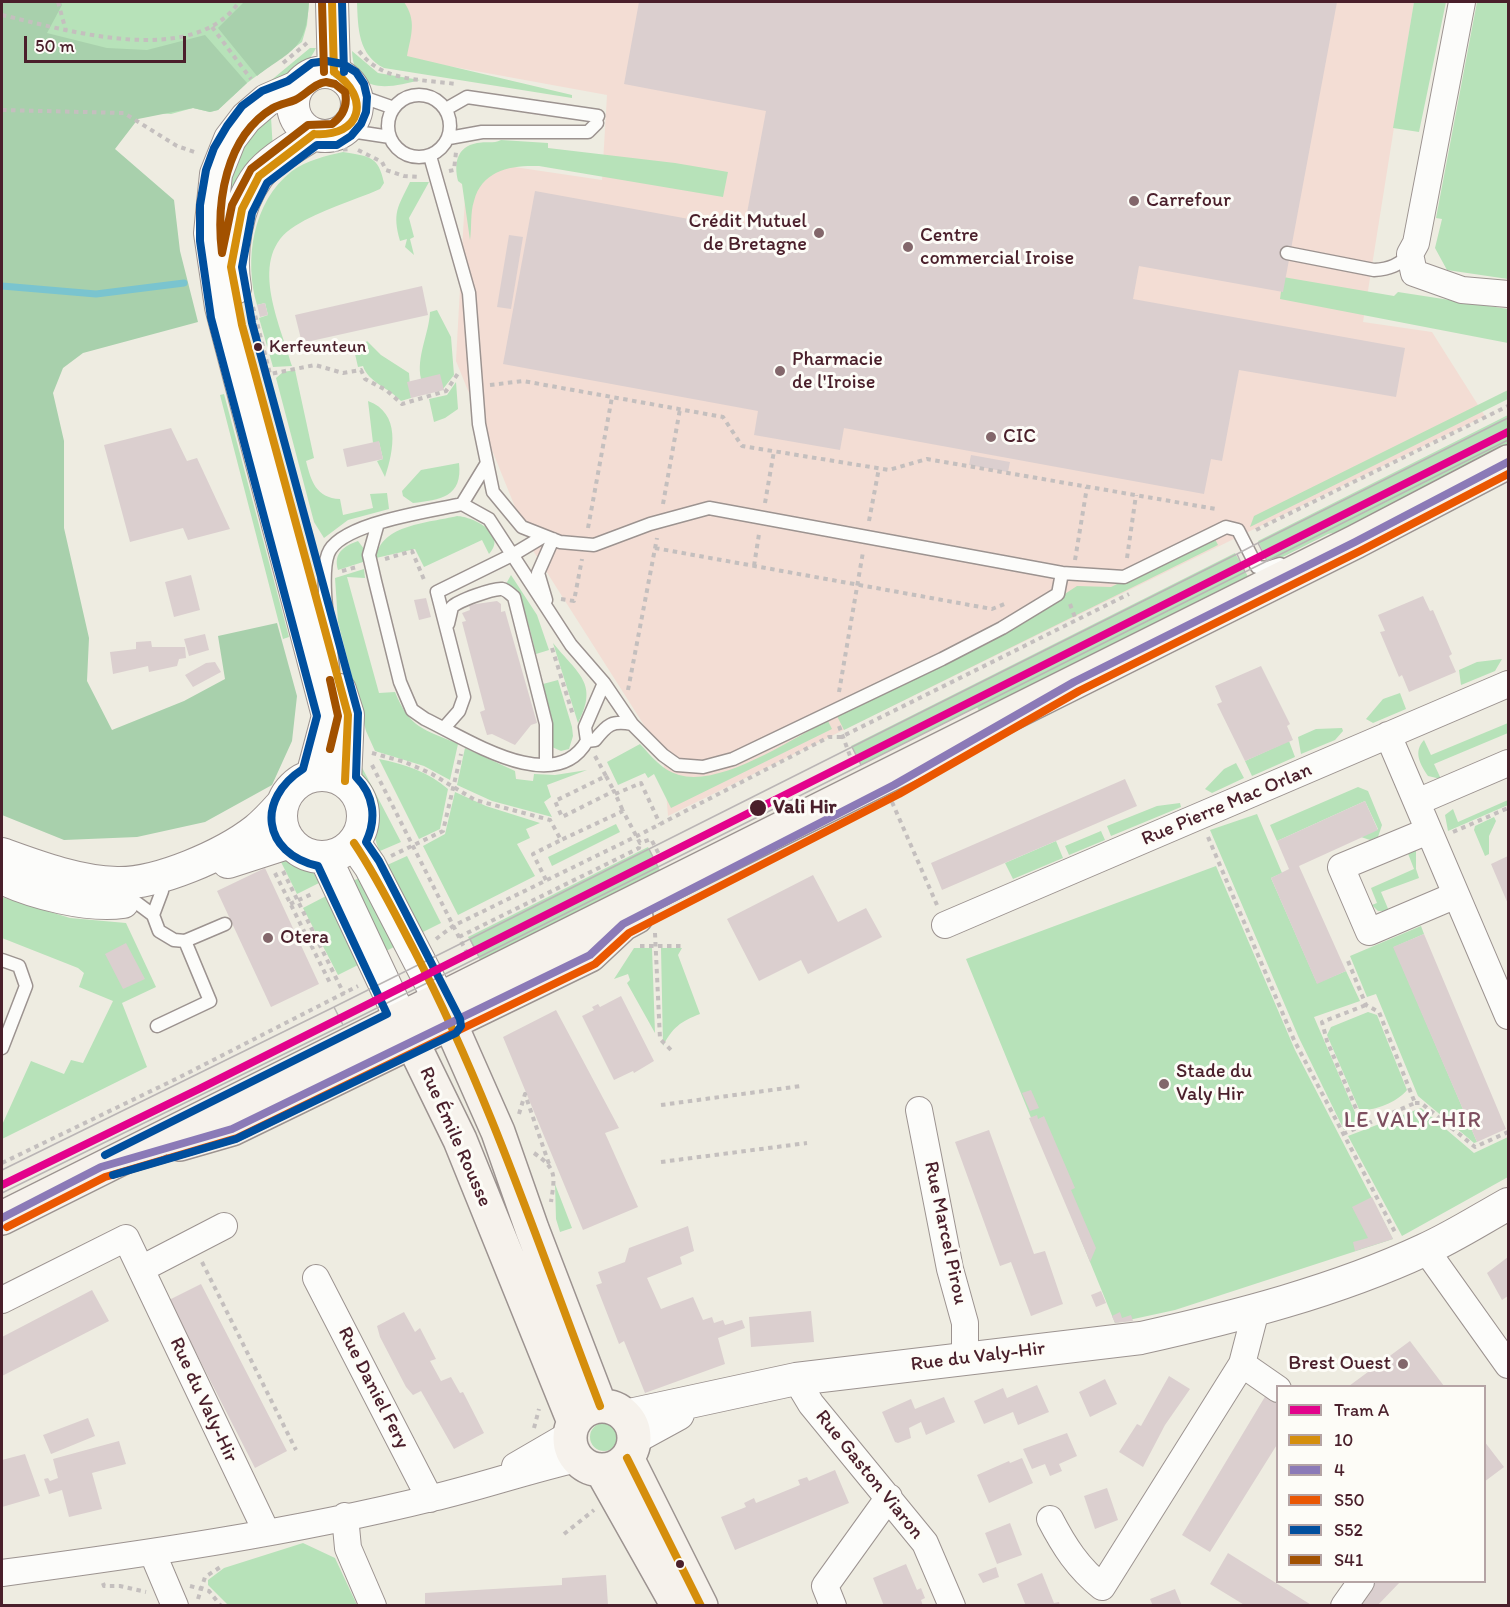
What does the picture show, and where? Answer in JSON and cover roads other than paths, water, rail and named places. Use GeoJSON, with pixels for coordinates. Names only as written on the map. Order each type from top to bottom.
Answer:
{"type":"FeatureCollection","features":[{"type":"Feature","properties":{"kind":"main road"},"geometry":{"type":"LineString","coordinates":[[2,1218],[100,1167],[445,1012],[590,955],[623,924],[867,793],[1345,539],[1509,462]]}},
{"type":"Feature","properties":{"kind":"main road"},"geometry":{"type":"LineString","coordinates":[[445,1012],[673,882],[867,793]]}},
{"type":"Feature","properties":{"kind":"main road","name":"Rue Émile Rousse"},"geometry":{"type":"LineString","coordinates":[[445,1012],[498,1132],[601,1438],[701,1605]]}},
{"type":"Feature","properties":{"kind":"main road","name":"Rue Émile Rousse"},"geometry":{"type":"LineString","coordinates":[[406,1030],[601,1438],[678,1605]]}},
{"type":"Feature","properties":{"kind":"street"},"geometry":{"type":"LineString","coordinates":[[312,776],[328,716],[221,307],[210,233],[216,174],[230,139],[246,118],[267,100],[297,87],[313,74],[325,54],[332,2]]}},
{"type":"Feature","properties":{"kind":"street"},"geometry":{"type":"LineString","coordinates":[[1462,2],[1416,243],[1410,254],[1414,273],[1462,290],[1509,294]]}},
{"type":"Feature","properties":{"kind":"street"},"geometry":{"type":"LineString","coordinates":[[325,54],[357,95],[356,115],[329,138],[259,176],[242,209],[234,241],[231,267],[242,324],[333,670],[348,715],[345,781]]}},
{"type":"Feature","properties":{"kind":"street"},"geometry":{"type":"LineString","coordinates":[[297,87],[293,109],[297,120],[329,138]]}},
{"type":"Feature","properties":{"kind":"street","name":"Rue Pierre Mac Orlan"},"geometry":{"type":"LineString","coordinates":[[945,926],[1509,684]]}},
{"type":"Feature","properties":{"kind":"street"},"geometry":{"type":"LineString","coordinates":[[1388,735],[1509,1016]]}},
{"type":"Feature","properties":{"kind":"street"},"geometry":{"type":"LineString","coordinates":[[1417,802],[1509,763]]}},
{"type":"Feature","properties":{"kind":"street"},"geometry":{"type":"LineString","coordinates":[[2,854],[67,887],[117,902],[150,902],[276,854],[312,856],[330,870],[341,853],[362,854],[361,830],[364,817],[358,796],[345,781],[329,775],[312,776],[299,782],[289,791],[282,804],[248,835],[191,866],[138,882],[67,887],[6,883]]}},
{"type":"Feature","properties":{"kind":"street"},"geometry":{"type":"LineString","coordinates":[[276,854],[283,830],[282,804]]}},
{"type":"Feature","properties":{"kind":"street"},"geometry":{"type":"LineString","coordinates":[[1430,836],[1341,867],[1369,932],[1456,895]]}},
{"type":"Feature","properties":{"kind":"street","name":"Rue Émile Rousse"},"geometry":{"type":"LineString","coordinates":[[362,854],[445,1012]]}},
{"type":"Feature","properties":{"kind":"street","name":"Rue Émile Rousse"},"geometry":{"type":"LineString","coordinates":[[330,870],[406,1030]]}},
{"type":"Feature","properties":{"kind":"street","name":"Rue Marcel Pirou"},"geometry":{"type":"LineString","coordinates":[[919,1110],[950,1269],[965,1323],[965,1358]]}},
{"type":"Feature","properties":{"kind":"street","name":"Rue du Valy-Hir"},"geometry":{"type":"LineString","coordinates":[[2,1573],[153,1554],[430,1499],[494,1479],[699,1401],[796,1379],[1141,1338],[1256,1310],[1417,1253],[1509,1204]]}},
{"type":"Feature","properties":{"kind":"street"},"geometry":{"type":"LineString","coordinates":[[141,1269],[224,1226]]}},
{"type":"Feature","properties":{"kind":"street","name":"Rue du Valy-Hir"},"geometry":{"type":"LineString","coordinates":[[2,1300],[126,1238],[266,1531]]}},
{"type":"Feature","properties":{"kind":"street"},"geometry":{"type":"LineString","coordinates":[[1417,1253],[1509,1365]]}},
{"type":"Feature","properties":{"kind":"street","name":"Rue Daniel Fery"},"geometry":{"type":"LineString","coordinates":[[316,1278],[430,1499]]}},
{"type":"Feature","properties":{"kind":"street"},"geometry":{"type":"LineString","coordinates":[[1050,1519],[1064,1546],[1104,1596],[1242,1364],[1256,1310]]}},
{"type":"Feature","properties":{"kind":"street"},"geometry":{"type":"LineString","coordinates":[[1242,1364],[1276,1388]]}},
{"type":"Feature","properties":{"kind":"street","name":"Rue Gaston Viaron"},"geometry":{"type":"LineString","coordinates":[[796,1379],[811,1404],[925,1543],[952,1605]]}},
{"type":"Feature","properties":{"kind":"street"},"geometry":{"type":"LineString","coordinates":[[833,1605],[825,1586],[888,1497]]}},
{"type":"Feature","properties":{"kind":"street"},"geometry":{"type":"LineString","coordinates":[[345,1516],[348,1548],[373,1605]]}},
{"type":"Feature","properties":{"kind":"street"},"geometry":{"type":"LineString","coordinates":[[153,1554],[170,1595]]}},
{"type":"Feature","properties":{"kind":"street"},"geometry":{"type":"LineString","coordinates":[[1344,1605],[1360,1583]]}},
{"type":"Feature","properties":{"kind":"lane"},"geometry":{"type":"LineString","coordinates":[[357,95],[394,108]]}},
{"type":"Feature","properties":{"kind":"lane"},"geometry":{"type":"LineString","coordinates":[[411,96],[430,97],[446,110],[450,118],[449,138],[444,146],[430,156],[420,158],[401,152],[390,137],[390,117],[394,108],[411,96]]}},
{"type":"Feature","properties":{"kind":"lane"},"geometry":{"type":"LineString","coordinates":[[446,110],[467,97],[597,119],[588,132],[482,132],[449,138]]}},
{"type":"Feature","properties":{"kind":"lane"},"geometry":{"type":"LineString","coordinates":[[329,138],[390,137]]}},
{"type":"Feature","properties":{"kind":"lane"},"geometry":{"type":"LineString","coordinates":[[430,156],[469,293],[479,424],[493,492],[522,527],[548,537],[594,545],[660,521],[709,508],[1067,573],[1124,577],[1226,526],[1238,530],[1257,567],[1267,568],[1287,561]]}},
{"type":"Feature","properties":{"kind":"lane"},"geometry":{"type":"LineString","coordinates":[[1287,253],[1374,270],[1394,266],[1410,254]]}},
{"type":"Feature","properties":{"kind":"lane"},"geometry":{"type":"LineString","coordinates":[[462,504],[487,464]]}},
{"type":"Feature","properties":{"kind":"lane"},"geometry":{"type":"LineString","coordinates":[[333,670],[324,576],[327,555],[334,544],[352,531],[462,504],[489,519],[514,554],[571,645],[604,683],[632,724],[663,756],[677,765],[704,766],[733,759],[962,649],[1058,594],[1067,573]]}},
{"type":"Feature","properties":{"kind":"lane"},"geometry":{"type":"LineString","coordinates":[[378,524],[369,555],[399,682],[411,709],[464,739],[513,762],[546,764],[572,760],[587,741],[595,740],[606,725],[616,721],[632,724]]}},
{"type":"Feature","properties":{"kind":"lane"},"geometry":{"type":"LineString","coordinates":[[444,728],[459,711],[464,697],[437,592],[548,537]]}},
{"type":"Feature","properties":{"kind":"lane"},"geometry":{"type":"LineString","coordinates":[[548,537],[538,573],[551,616]]}},
{"type":"Feature","properties":{"kind":"lane"},"geometry":{"type":"LineString","coordinates":[[447,632],[449,612],[456,604],[496,590],[507,591],[514,597],[546,724],[546,764]]}},
{"type":"Feature","properties":{"kind":"lane"},"geometry":{"type":"LineString","coordinates":[[587,741],[585,727],[604,683]]}},
{"type":"Feature","properties":{"kind":"lane"},"geometry":{"type":"LineString","coordinates":[[150,902],[159,931],[174,940],[185,941],[225,924]]}},
{"type":"Feature","properties":{"kind":"lane"},"geometry":{"type":"LineString","coordinates":[[157,1026],[210,1001],[185,941]]}},
{"type":"Feature","properties":{"kind":"lane"},"geometry":{"type":"LineString","coordinates":[[2,960],[19,966],[26,986],[2,1048]]}},
{"type":"Feature","properties":{"kind":"lane"},"geometry":{"type":"LineString","coordinates":[[2,1204],[43,1184],[100,1167]]}},
{"type":"Feature","properties":{"kind":"waterway"},"geometry":{"type":"LineString","coordinates":[[2,286],[96,294],[184,283]]}},
{"type":"Feature","properties":{"kind":"tram line"},"geometry":{"type":"LineString","coordinates":[[1508,418],[1258,543],[1267,561],[1508,440]]}},
{"type":"Feature","properties":{"kind":"tram line","name":"A"},"geometry":{"type":"LineString","coordinates":[[2,1185],[199,1089],[1508,432]]}},
{"type":"Feature","properties":{"kind":"tram line"},"geometry":{"type":"LineString","coordinates":[[1258,543],[1267,561],[1245,572],[1237,554],[1258,543]]}},
{"type":"Feature","properties":{"kind":"tram line"},"geometry":{"type":"LineString","coordinates":[[1237,554],[1245,572],[861,765],[852,747],[1237,554]]}},
{"type":"Feature","properties":{"kind":"tram line"},"geometry":{"type":"LineString","coordinates":[[852,747],[861,765],[658,867],[649,849],[852,747]]}},
{"type":"Feature","properties":{"kind":"tram line"},"geometry":{"type":"LineString","coordinates":[[649,849],[658,867],[479,957],[470,939],[649,849]]}},
{"type":"Feature","properties":{"kind":"tram line"},"geometry":{"type":"LineString","coordinates":[[470,939],[479,957],[343,1025],[334,1007],[470,939]]}},
{"type":"Feature","properties":{"kind":"tram line"},"geometry":{"type":"LineString","coordinates":[[2,1170],[334,1007],[343,1025],[2,1193]]}},
{"type":"Feature","properties":{"kind":"place","name":"Carrefour"},"geometry":{"type":"Point","coordinates":[1134,201]}},
{"type":"Feature","properties":{"kind":"place","name":"Crédit Mutuel de Bretagne"},"geometry":{"type":"Point","coordinates":[819,233]}},
{"type":"Feature","properties":{"kind":"place","name":"Centre commercial Iroise"},"geometry":{"type":"Point","coordinates":[908,247]}},
{"type":"Feature","properties":{"kind":"place","name":"Kerfeunteun"},"geometry":{"type":"Point","coordinates":[258,347]}},
{"type":"Feature","properties":{"kind":"place","name":"Pharmacie de l'Iroise"},"geometry":{"type":"Point","coordinates":[780,371]}},
{"type":"Feature","properties":{"kind":"place","name":"CIC"},"geometry":{"type":"Point","coordinates":[991,437]}},
{"type":"Feature","properties":{"kind":"place","name":"Vali Hir"},"geometry":{"type":"Point","coordinates":[758,808]}},
{"type":"Feature","properties":{"kind":"place","name":"Otera"},"geometry":{"type":"Point","coordinates":[268,938]}},
{"type":"Feature","properties":{"kind":"place","name":"Stade du Valy Hir"},"geometry":{"type":"Point","coordinates":[1164,1084]}},
{"type":"Feature","properties":{"kind":"place","name":"Brest Ouest"},"geometry":{"type":"Point","coordinates":[1403,1364]}},
{"type":"Feature","properties":{"kind":"district","name":"LE VALY-HIR"},"geometry":{"type":"Point","coordinates":[1413,1121]}}]}
